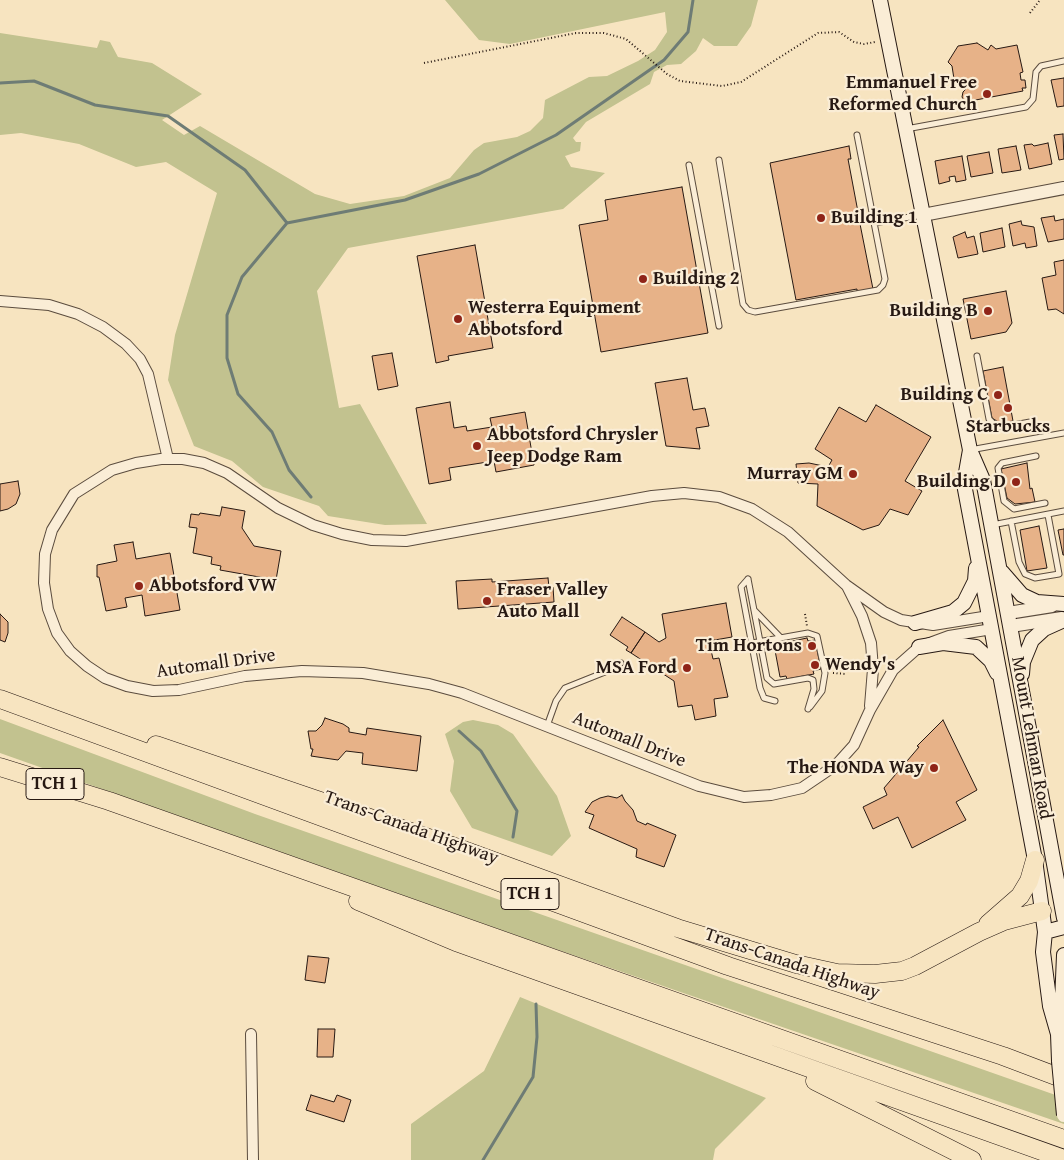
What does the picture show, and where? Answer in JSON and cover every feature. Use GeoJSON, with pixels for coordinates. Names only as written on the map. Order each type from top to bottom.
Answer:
{"type":"FeatureCollection","features":[{"type":"Feature","properties":{"kind":"highway"},"geometry":{"type":"LineString","coordinates":[[0,697],[96,724],[439,841],[677,928],[796,964],[837,972],[895,972],[916,966],[979,932],[1004,921],[1042,911]]}},
{"type":"Feature","properties":{"kind":"highway","name":"Trans-Canada Highway"},"geometry":{"type":"LineString","coordinates":[[0,697],[728,966],[1064,1077]]}},
{"type":"Feature","properties":{"kind":"highway","name":"TCH 1"},"geometry":{"type":"LineString","coordinates":[[0,767],[109,801],[1064,1139]]}},
{"type":"Feature","properties":{"kind":"highway"},"geometry":{"type":"LineString","coordinates":[[109,801],[285,870],[456,942],[1064,1159]]}},
{"type":"Feature","properties":{"kind":"highway"},"geometry":{"type":"LineString","coordinates":[[979,932],[1020,896],[1029,881],[1035,860]]}},
{"type":"Feature","properties":{"kind":"highway"},"geometry":{"type":"LineString","coordinates":[[752,1049],[972,1160]]}},
{"type":"Feature","properties":{"kind":"main road","name":"Mount Lehman Road"},"geometry":{"type":"LineString","coordinates":[[880,0],[970,450],[983,480],[1064,910]]}},
{"type":"Feature","properties":{"kind":"main road","name":"Mount Lehman Road"},"geometry":{"type":"LineString","coordinates":[[970,450],[964,484],[1035,860],[1045,932],[1043,952],[1050,1006],[1058,1034]]}},
{"type":"Feature","properties":{"kind":"main road"},"geometry":{"type":"LineString","coordinates":[[915,622],[953,612],[964,603],[975,581],[977,555]]}},
{"type":"Feature","properties":{"kind":"main road"},"geometry":{"type":"LineString","coordinates":[[1000,569],[1022,595],[1037,602],[1064,604]]}},
{"type":"Feature","properties":{"kind":"main road"},"geometry":{"type":"LineString","coordinates":[[1021,684],[1023,662],[1032,640],[1044,629],[1064,619]]}},
{"type":"Feature","properties":{"kind":"main road"},"geometry":{"type":"LineString","coordinates":[[991,623],[1009,620]]}},
{"type":"Feature","properties":{"kind":"main road"},"geometry":{"type":"LineString","coordinates":[[919,647],[943,644],[976,647],[991,661],[1003,687]]}},
{"type":"Feature","properties":{"kind":"main road"},"geometry":{"type":"LineString","coordinates":[[1042,911],[1064,910]]}},
{"type":"Feature","properties":{"kind":"main road"},"geometry":{"type":"LineString","coordinates":[[1045,932],[1064,927]]}},
{"type":"Feature","properties":{"kind":"main road","name":"Mount Lehman Road"},"geometry":{"type":"LineString","coordinates":[[1064,954],[1062,1003],[1058,1034],[1064,1115]]}},
{"type":"Feature","properties":{"kind":"street"},"geometry":{"type":"LineString","coordinates":[[923,214],[1064,188]]}},
{"type":"Feature","properties":{"kind":"street"},"geometry":{"type":"LineString","coordinates":[[0,301],[49,305],[78,314],[103,327],[126,344],[140,359],[148,374],[168,459]]}},
{"type":"Feature","properties":{"kind":"street","name":"Automall Drive"},"geometry":{"type":"LineString","coordinates":[[168,459],[204,462],[227,473],[278,508],[313,525],[342,534],[372,540],[406,541],[652,496],[684,493],[719,497],[752,509],[788,532],[846,585],[884,612],[901,620],[933,625],[991,623],[919,647],[893,670],[870,710],[854,745],[836,765],[802,788],[771,795],[744,797],[699,786],[462,693],[429,684],[363,673],[302,671],[226,679],[179,690],[153,691],[127,686],[105,678],[87,666],[70,651],[57,633],[48,609],[44,583],[45,554],[52,530],[74,494],[112,470],[136,463],[168,459]]}},
{"type":"Feature","properties":{"kind":"street","name":"Automall Drive"},"geometry":{"type":"LineString","coordinates":[[846,585],[862,616],[871,643],[874,669],[870,710]]}},
{"type":"Feature","properties":{"kind":"street"},"geometry":{"type":"LineString","coordinates":[[1009,620],[1064,604]]}},
{"type":"Feature","properties":{"kind":"street"},"geometry":{"type":"LineString","coordinates":[[1009,620],[1064,619]]}},
{"type":"Feature","properties":{"kind":"street"},"geometry":{"type":"LineString","coordinates":[[251,1034],[254,1160]]}},
{"type":"Feature","properties":{"kind":"lane"},"geometry":{"type":"LineString","coordinates":[[906,130],[1026,107],[1033,99],[1036,72],[1041,66],[1064,61]]}},
{"type":"Feature","properties":{"kind":"lane"},"geometry":{"type":"LineString","coordinates":[[719,160],[743,304],[748,310],[755,312],[878,290],[883,285],[885,279],[857,135]]}},
{"type":"Feature","properties":{"kind":"lane"},"geometry":{"type":"LineString","coordinates":[[690,165],[719,326]]}},
{"type":"Feature","properties":{"kind":"lane"},"geometry":{"type":"LineString","coordinates":[[874,223],[923,214]]}},
{"type":"Feature","properties":{"kind":"lane"},"geometry":{"type":"LineString","coordinates":[[977,356],[989,419],[995,425],[1003,427],[1030,422]]}},
{"type":"Feature","properties":{"kind":"lane"},"geometry":{"type":"LineString","coordinates":[[970,450],[1064,434]]}},
{"type":"Feature","properties":{"kind":"lane"},"geometry":{"type":"LineString","coordinates":[[1036,456],[1002,463],[998,468],[1004,501],[1014,509],[1045,503]]}},
{"type":"Feature","properties":{"kind":"lane"},"geometry":{"type":"LineString","coordinates":[[991,525],[1064,511]]}},
{"type":"Feature","properties":{"kind":"lane"},"geometry":{"type":"LineString","coordinates":[[1011,522],[1019,562],[1026,574],[1035,578],[1062,576],[1048,515]]}},
{"type":"Feature","properties":{"kind":"lane"},"geometry":{"type":"LineString","coordinates":[[752,644],[763,641],[808,633],[819,638],[825,673],[822,691],[808,709],[814,689],[812,680],[808,678],[771,683],[766,678],[763,641],[748,579],[741,587],[752,644],[764,698],[775,701]]}},
{"type":"Feature","properties":{"kind":"lane"},"geometry":{"type":"LineString","coordinates":[[754,610],[781,638]]}},
{"type":"Feature","properties":{"kind":"lane"},"geometry":{"type":"LineString","coordinates":[[546,726],[556,701],[565,688],[610,670],[621,663]]}},
{"type":"Feature","properties":{"kind":"path"},"geometry":{"type":"LineString","coordinates":[[1030,13],[1040,0]]}},
{"type":"Feature","properties":{"kind":"path"},"geometry":{"type":"LineString","coordinates":[[424,63],[576,33],[604,33],[626,39],[662,70],[680,81],[722,86],[741,82],[818,33],[839,32],[854,42],[864,44],[887,40]]}},
{"type":"Feature","properties":{"kind":"path"},"geometry":{"type":"LineString","coordinates":[[805,614],[808,633]]}},
{"type":"Feature","properties":{"kind":"path"},"geometry":{"type":"LineString","coordinates":[[825,673],[846,674]]}},
{"type":"Feature","properties":{"kind":"green space"},"geometry":{"type":"Polygon","coordinates":[[[445,0],[758,0],[751,26],[737,46],[714,46],[703,38],[696,51],[681,64],[667,65],[654,72],[650,84],[586,122],[573,138],[576,142],[581,142],[580,151],[565,156],[571,167],[605,173],[563,209],[348,248],[317,291],[339,408],[360,404],[427,524],[385,525],[328,516],[319,506],[263,487],[232,461],[194,446],[168,380],[175,335],[217,193],[166,162],[136,167],[79,144],[21,133],[0,135],[0,33],[97,48],[100,40],[110,42],[118,57],[152,63],[202,94],[162,120],[184,135],[200,126],[315,194],[350,204],[404,196],[450,178],[474,150],[484,143],[517,137],[530,131],[543,118],[545,100],[589,77],[607,76],[638,61],[655,50],[667,32],[665,12],[510,44],[479,40],[445,0]]]}},
{"type":"Feature","properties":{"kind":"green space"},"geometry":{"type":"Polygon","coordinates":[[[0,719],[255,814],[1064,1098],[1064,1124],[541,944],[0,753],[0,719]]]}},
{"type":"Feature","properties":{"kind":"green space"},"geometry":{"type":"Polygon","coordinates":[[[473,720],[498,725],[513,734],[557,796],[571,836],[552,856],[472,828],[450,791],[454,761],[445,734],[463,722],[473,720]]]}},
{"type":"Feature","properties":{"kind":"green space"},"geometry":{"type":"Polygon","coordinates":[[[520,997],[766,1098],[715,1149],[713,1160],[411,1160],[411,1124],[484,1071],[520,997]]]}},
{"type":"Feature","properties":{"kind":"building"},"geometry":{"type":"Polygon","coordinates":[[[977,43],[988,50],[991,45],[996,49],[1017,45],[1023,72],[1020,73],[1021,80],[1025,80],[1026,88],[1022,88],[1023,91],[965,102],[962,97],[963,92],[968,87],[954,79],[952,66],[948,62],[958,46],[977,43]]]}},
{"type":"Feature","properties":{"kind":"building"},"geometry":{"type":"Polygon","coordinates":[[[1064,78],[1064,106],[1057,107],[1051,80],[1064,78]]]}},
{"type":"Feature","properties":{"kind":"building"},"geometry":{"type":"Polygon","coordinates":[[[1063,134],[1064,159],[1059,160],[1054,135],[1063,134]]]}},
{"type":"Feature","properties":{"kind":"building"},"geometry":{"type":"Polygon","coordinates":[[[1048,143],[1052,164],[1029,169],[1024,145],[1032,144],[1034,146],[1048,143]]]}},
{"type":"Feature","properties":{"kind":"building","name":"Building 1"},"geometry":{"type":"Polygon","coordinates":[[[849,146],[851,159],[848,159],[858,212],[861,212],[863,224],[860,224],[873,289],[857,292],[857,289],[796,300],[770,163],[849,146]]]}},
{"type":"Feature","properties":{"kind":"building"},"geometry":{"type":"Polygon","coordinates":[[[1016,146],[1021,170],[1002,173],[998,149],[1016,146]]]}},
{"type":"Feature","properties":{"kind":"building"},"geometry":{"type":"Polygon","coordinates":[[[989,152],[993,173],[971,177],[967,156],[989,152]]]}},
{"type":"Feature","properties":{"kind":"building"},"geometry":{"type":"Polygon","coordinates":[[[962,156],[966,180],[956,182],[955,176],[949,177],[950,181],[939,184],[935,161],[962,156]]]}},
{"type":"Feature","properties":{"kind":"building","name":"Building 2"},"geometry":{"type":"Polygon","coordinates":[[[682,187],[708,333],[601,352],[579,225],[608,220],[605,200],[682,187]]]}},
{"type":"Feature","properties":{"kind":"building"},"geometry":{"type":"Polygon","coordinates":[[[1054,216],[1055,221],[1064,219],[1064,239],[1048,242],[1041,218],[1054,216]]]}},
{"type":"Feature","properties":{"kind":"building"},"geometry":{"type":"Polygon","coordinates":[[[1021,221],[1022,225],[1034,227],[1037,246],[1026,248],[1025,243],[1013,246],[1009,224],[1021,221]]]}},
{"type":"Feature","properties":{"kind":"building"},"geometry":{"type":"Polygon","coordinates":[[[1002,228],[1005,247],[983,252],[980,233],[1002,228]]]}},
{"type":"Feature","properties":{"kind":"building"},"geometry":{"type":"Polygon","coordinates":[[[965,232],[967,238],[974,236],[978,254],[958,258],[953,237],[965,232]]]}},
{"type":"Feature","properties":{"kind":"building","name":"Westerra Equipment Abbotsford"},"geometry":{"type":"Polygon","coordinates":[[[475,245],[493,348],[448,356],[449,360],[436,363],[417,256],[475,245]]]}},
{"type":"Feature","properties":{"kind":"building"},"geometry":{"type":"Polygon","coordinates":[[[1064,260],[1064,314],[1056,309],[1048,310],[1042,278],[1056,275],[1054,262],[1064,260]]]}},
{"type":"Feature","properties":{"kind":"building","name":"Building B"},"geometry":{"type":"Polygon","coordinates":[[[1006,291],[1012,323],[1006,332],[971,339],[963,299],[1006,291]]]}},
{"type":"Feature","properties":{"kind":"building"},"geometry":{"type":"Polygon","coordinates":[[[392,353],[398,386],[378,390],[372,356],[392,353]]]}},
{"type":"Feature","properties":{"kind":"building","name":"Building C"},"geometry":{"type":"Polygon","coordinates":[[[1003,367],[1013,421],[1000,423],[992,418],[983,371],[1003,367]]]}},
{"type":"Feature","properties":{"kind":"building"},"geometry":{"type":"Polygon","coordinates":[[[687,378],[693,410],[705,408],[709,426],[696,428],[700,449],[666,446],[655,383],[687,378]]]}},
{"type":"Feature","properties":{"kind":"building","name":"Abbotsford Chrysler Jeep Dodge Ram"},"geometry":{"type":"Polygon","coordinates":[[[450,402],[454,428],[466,426],[467,431],[492,427],[490,418],[525,412],[534,465],[496,472],[494,461],[449,468],[451,480],[429,484],[416,408],[450,402]]]}},
{"type":"Feature","properties":{"kind":"building","name":"Murray GM"},"geometry":{"type":"Polygon","coordinates":[[[876,405],[931,437],[905,481],[922,491],[908,515],[890,509],[879,525],[863,530],[817,506],[818,484],[798,483],[796,464],[809,463],[828,467],[832,460],[815,449],[839,407],[866,422],[876,405]]]}},
{"type":"Feature","properties":{"kind":"building","name":"Building D"},"geometry":{"type":"Polygon","coordinates":[[[1027,463],[1030,489],[1032,488],[1035,502],[1015,504],[1007,498],[1001,469],[1027,463]]]}},
{"type":"Feature","properties":{"kind":"building"},"geometry":{"type":"Polygon","coordinates":[[[18,481],[20,494],[16,504],[0,511],[0,484],[18,481]]]}},
{"type":"Feature","properties":{"kind":"building"},"geometry":{"type":"Polygon","coordinates":[[[222,507],[245,511],[242,528],[254,546],[281,551],[276,580],[220,570],[221,566],[211,564],[212,557],[193,553],[197,528],[189,527],[191,514],[199,515],[200,513],[220,516],[222,507]]]}},
{"type":"Feature","properties":{"kind":"building"},"geometry":{"type":"Polygon","coordinates":[[[1039,526],[1047,568],[1027,571],[1020,530],[1039,526]]]}},
{"type":"Feature","properties":{"kind":"building"},"geometry":{"type":"Polygon","coordinates":[[[1064,529],[1064,555],[1063,555],[1058,530],[1064,529]]]}},
{"type":"Feature","properties":{"kind":"building","name":"Abbotsford VW"},"geometry":{"type":"Polygon","coordinates":[[[133,542],[136,559],[170,553],[180,610],[145,616],[142,595],[125,598],[127,607],[106,611],[99,577],[97,577],[97,565],[117,561],[114,545],[133,542]]]}},
{"type":"Feature","properties":{"kind":"building"},"geometry":{"type":"Polygon","coordinates":[[[548,578],[549,587],[553,587],[554,602],[458,609],[456,581],[492,579],[492,582],[548,578]]]}},
{"type":"Feature","properties":{"kind":"building","name":"MSA Ford"},"geometry":{"type":"Polygon","coordinates":[[[726,603],[732,637],[709,641],[713,659],[719,658],[728,697],[714,699],[716,716],[695,720],[692,705],[678,707],[674,681],[631,653],[645,632],[659,642],[666,638],[662,614],[726,603]]]}},
{"type":"Feature","properties":{"kind":"building"},"geometry":{"type":"Polygon","coordinates":[[[0,614],[8,622],[8,633],[5,642],[0,640],[0,614]]]}},
{"type":"Feature","properties":{"kind":"building"},"geometry":{"type":"Polygon","coordinates":[[[622,617],[645,632],[631,653],[626,650],[628,647],[610,635],[622,617]]]}},
{"type":"Feature","properties":{"kind":"building"},"geometry":{"type":"Polygon","coordinates":[[[807,638],[808,641],[815,640],[821,669],[813,671],[814,674],[787,679],[786,676],[780,677],[774,645],[807,638]]]}},
{"type":"Feature","properties":{"kind":"building"},"geometry":{"type":"Polygon","coordinates":[[[325,718],[343,724],[349,728],[349,732],[366,735],[367,728],[421,736],[417,771],[362,764],[363,753],[346,751],[338,760],[311,756],[313,749],[311,749],[308,731],[316,731],[322,725],[325,718]]]}},
{"type":"Feature","properties":{"kind":"building","name":"The HONDA Way"},"geometry":{"type":"Polygon","coordinates":[[[943,720],[977,790],[956,802],[966,820],[912,848],[898,817],[873,829],[863,807],[887,795],[884,788],[919,747],[917,746],[943,720]]]}},
{"type":"Feature","properties":{"kind":"building"},"geometry":{"type":"Polygon","coordinates":[[[622,795],[633,810],[637,821],[676,835],[664,867],[636,857],[637,849],[589,828],[594,815],[585,812],[592,802],[608,796],[617,798],[622,795]]]}},
{"type":"Feature","properties":{"kind":"building"},"geometry":{"type":"Polygon","coordinates":[[[308,956],[329,958],[325,983],[305,980],[308,956]]]}},
{"type":"Feature","properties":{"kind":"building"},"geometry":{"type":"Polygon","coordinates":[[[318,1029],[335,1029],[333,1057],[317,1057],[318,1029]]]}},
{"type":"Feature","properties":{"kind":"building"},"geometry":{"type":"Polygon","coordinates":[[[311,1095],[334,1102],[337,1095],[351,1100],[344,1122],[306,1110],[311,1095]]]}},
{"type":"Feature","properties":{"kind":"waterway"},"geometry":{"type":"LineString","coordinates":[[311,497],[289,470],[272,432],[238,394],[227,358],[227,315],[242,277],[287,223],[405,200],[479,174],[556,135],[664,60],[688,32],[693,0]]}},
{"type":"Feature","properties":{"kind":"waterway"},"geometry":{"type":"LineString","coordinates":[[0,83],[34,81],[95,105],[168,116],[245,170],[287,223]]}},
{"type":"Feature","properties":{"kind":"waterway"},"geometry":{"type":"LineString","coordinates":[[459,731],[481,751],[517,811],[513,837]]}},
{"type":"Feature","properties":{"kind":"waterway"},"geometry":{"type":"LineString","coordinates":[[483,1160],[533,1077],[537,1037],[536,1004]]}},
{"type":"Feature","properties":{"kind":"place","name":"Emmanuel Free Reformed Church"},"geometry":{"type":"Point","coordinates":[987,94]}},
{"type":"Feature","properties":{"kind":"place","name":"Building 1"},"geometry":{"type":"Point","coordinates":[821,218]}},
{"type":"Feature","properties":{"kind":"place","name":"Building 2"},"geometry":{"type":"Point","coordinates":[643,279]}},
{"type":"Feature","properties":{"kind":"place","name":"Building B"},"geometry":{"type":"Point","coordinates":[988,311]}},
{"type":"Feature","properties":{"kind":"place","name":"Westerra Equipment Abbotsford"},"geometry":{"type":"Point","coordinates":[458,319]}},
{"type":"Feature","properties":{"kind":"place","name":"Building C"},"geometry":{"type":"Point","coordinates":[998,395]}},
{"type":"Feature","properties":{"kind":"place","name":"Starbucks"},"geometry":{"type":"Point","coordinates":[1008,408]}},
{"type":"Feature","properties":{"kind":"place","name":"Abbotsford Chrysler Jeep Dodge Ram"},"geometry":{"type":"Point","coordinates":[477,446]}},
{"type":"Feature","properties":{"kind":"place","name":"Murray GM"},"geometry":{"type":"Point","coordinates":[853,474]}},
{"type":"Feature","properties":{"kind":"place","name":"Building D"},"geometry":{"type":"Point","coordinates":[1016,482]}},
{"type":"Feature","properties":{"kind":"place","name":"Abbotsford VW"},"geometry":{"type":"Point","coordinates":[139,586]}},
{"type":"Feature","properties":{"kind":"place","name":"Fraser Valley Auto Mall"},"geometry":{"type":"Point","coordinates":[487,601]}},
{"type":"Feature","properties":{"kind":"place","name":"Tim Hortons"},"geometry":{"type":"Point","coordinates":[812,646]}},
{"type":"Feature","properties":{"kind":"place","name":"Wendy's"},"geometry":{"type":"Point","coordinates":[815,665]}},
{"type":"Feature","properties":{"kind":"place","name":"MSA Ford"},"geometry":{"type":"Point","coordinates":[687,668]}},
{"type":"Feature","properties":{"kind":"place","name":"The HONDA Way"},"geometry":{"type":"Point","coordinates":[934,768]}}]}
